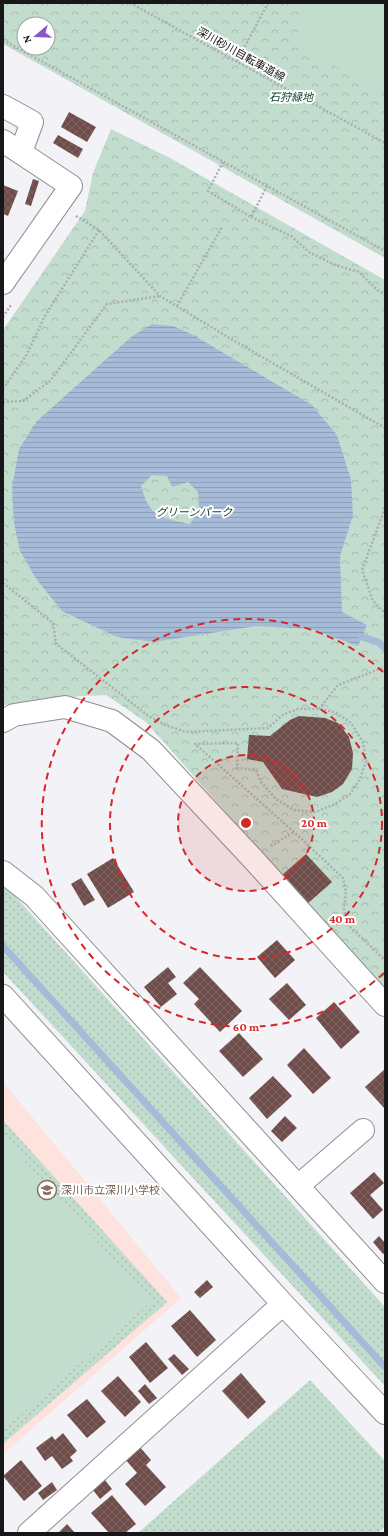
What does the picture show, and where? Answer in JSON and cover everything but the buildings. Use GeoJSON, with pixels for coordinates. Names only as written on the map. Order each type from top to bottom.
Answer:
{"type":"FeatureCollection","features":[{"type":"Feature","properties":{"kind":"street"},"geometry":{"type":"LineString","coordinates":[[3,106],[32,122],[12,147],[71,186],[3,283]]}},
{"type":"Feature","properties":{"kind":"street"},"geometry":{"type":"LineString","coordinates":[[3,721],[14,715],[64,707],[112,720],[152,750],[385,1005]]}},
{"type":"Feature","properties":{"kind":"street"},"geometry":{"type":"LineString","coordinates":[[3,872],[34,896],[385,1282]]}},
{"type":"Feature","properties":{"kind":"street"},"geometry":{"type":"LineString","coordinates":[[3,996],[283,1304],[385,1413]]}},
{"type":"Feature","properties":{"kind":"street"},"geometry":{"type":"LineString","coordinates":[[298,1186],[363,1130]]}},
{"type":"Feature","properties":{"kind":"street"},"geometry":{"type":"LineString","coordinates":[[29,1533],[283,1304]]}},
{"type":"Feature","properties":{"kind":"path","name":"深川砂川自転車道線"},"geometry":{"type":"LineString","coordinates":[[130,3],[385,143]]}},
{"type":"Feature","properties":{"kind":"path"},"geometry":{"type":"LineString","coordinates":[[237,61],[268,3]]}},
{"type":"Feature","properties":{"kind":"path"},"geometry":{"type":"LineString","coordinates":[[3,40],[385,252]]}},
{"type":"Feature","properties":{"kind":"path"},"geometry":{"type":"LineString","coordinates":[[223,162],[208,191],[251,217],[291,236],[309,252],[335,266],[359,272],[376,289],[385,294]]}},
{"type":"Feature","properties":{"kind":"path"},"geometry":{"type":"LineString","coordinates":[[251,217],[267,186]]}},
{"type":"Feature","properties":{"kind":"path"},"geometry":{"type":"LineString","coordinates":[[74,214],[99,230],[160,296],[297,378],[384,426]]}},
{"type":"Feature","properties":{"kind":"path"},"geometry":{"type":"LineString","coordinates":[[177,306],[222,227]]}},
{"type":"Feature","properties":{"kind":"path"},"geometry":{"type":"LineString","coordinates":[[3,389],[27,354],[45,316],[99,230]]}},
{"type":"Feature","properties":{"kind":"path"},"geometry":{"type":"LineString","coordinates":[[3,402],[23,401],[50,381],[107,304],[160,296]]}},
{"type":"Feature","properties":{"kind":"path"},"geometry":{"type":"LineString","coordinates":[[385,508],[362,570],[373,601],[385,613]]}},
{"type":"Feature","properties":{"kind":"path"},"geometry":{"type":"LineString","coordinates":[[3,583],[53,623],[56,644],[142,711],[165,725],[186,732],[268,728],[284,714],[298,709],[319,709],[335,712],[351,723],[363,742],[366,761],[360,778],[350,794],[335,804],[315,812],[294,810],[276,799],[261,782],[256,770],[237,768],[238,743],[195,744],[294,832],[343,878],[346,892],[344,910],[347,924],[385,960]]}},
{"type":"Feature","properties":{"kind":"path"},"geometry":{"type":"LineString","coordinates":[[319,709],[338,685],[384,668]]}},
{"type":"Feature","properties":{"kind":"shaded area","name":"深川市立深川小学校"},"geometry":{"type":"Polygon","coordinates":[[[3,1082],[181,1298],[3,1454],[3,1082]]]}},
{"type":"Feature","properties":{"kind":"green space","name":"石狩緑地"},"geometry":{"type":"Polygon","coordinates":[[[3,3],[385,3],[385,258],[24,56],[56,56],[56,16],[16,16],[16,51],[3,44],[3,3]]]}},
{"type":"Feature","properties":{"kind":"green space"},"geometry":{"type":"Polygon","coordinates":[[[302,3],[385,3],[385,93],[300,47],[300,6],[302,3]]]}},
{"type":"Feature","properties":{"kind":"green space","name":"グリーンパーク"},"geometry":{"type":"Polygon","coordinates":[[[111,129],[170,158],[385,280],[385,992],[146,722],[106,695],[62,697],[3,705],[3,330],[85,211],[93,173],[111,129]]]}},
{"type":"Feature","properties":{"kind":"green space"},"geometry":{"type":"Polygon","coordinates":[[[3,886],[14,895],[385,1307],[385,1386],[3,972],[3,886]]]}},
{"type":"Feature","properties":{"kind":"green space","name":"深川市立深川小学校"},"geometry":{"type":"Polygon","coordinates":[[[3,1120],[167,1302],[3,1444],[3,1120]]]}},
{"type":"Feature","properties":{"kind":"green space","name":"深川市立深川小学校"},"geometry":{"type":"Polygon","coordinates":[[[3,1136],[151,1302],[3,1430],[3,1136]]]}},
{"type":"Feature","properties":{"kind":"green space"},"geometry":{"type":"Polygon","coordinates":[[[310,1380],[385,1461],[385,1527],[378,1533],[138,1533],[310,1380]]]}},
{"type":"Feature","properties":{"kind":"water"},"geometry":{"type":"Polygon","coordinates":[[[152,324],[173,326],[193,335],[312,405],[337,435],[351,480],[353,515],[340,556],[342,612],[367,625],[358,646],[311,629],[256,626],[154,642],[117,637],[62,611],[37,580],[20,551],[14,523],[12,487],[19,449],[37,421],[131,337],[152,324]],[[152,475],[141,486],[144,497],[152,510],[157,514],[171,520],[190,524],[199,511],[198,492],[188,482],[172,487],[167,476],[152,475]]]}},
{"type":"Feature","properties":{"kind":"waterway"},"geometry":{"type":"LineString","coordinates":[[362,637],[378,642],[385,648]]}},
{"type":"Feature","properties":{"kind":"waterway"},"geometry":{"type":"LineString","coordinates":[[3,946],[385,1367]]}},
{"type":"Feature","properties":{"kind":"place","name":"深川市立深川小学校"},"geometry":{"type":"Point","coordinates":[47,1190]}}]}
